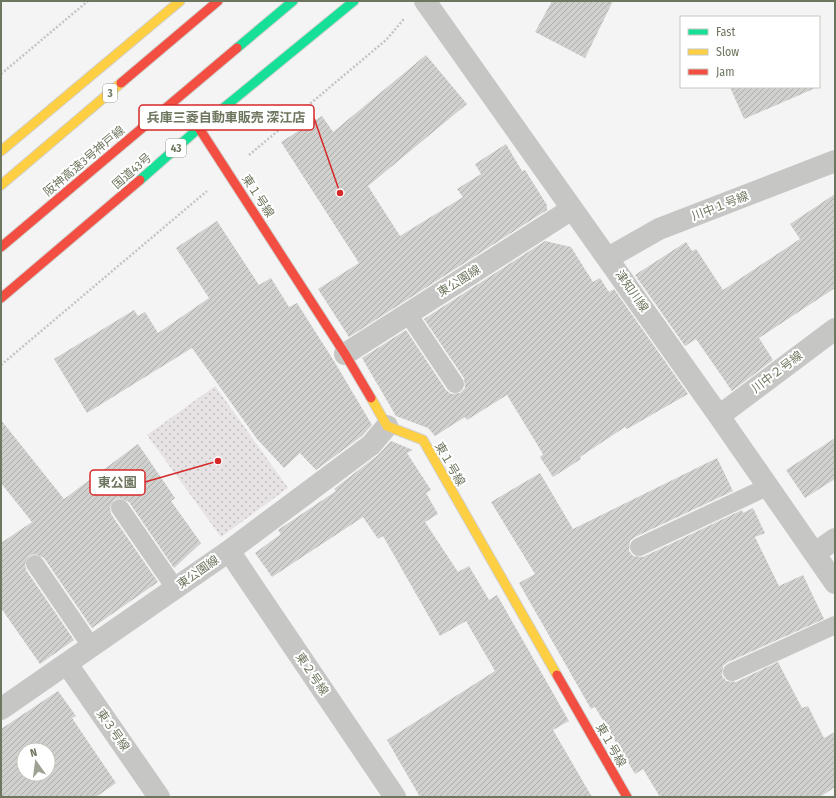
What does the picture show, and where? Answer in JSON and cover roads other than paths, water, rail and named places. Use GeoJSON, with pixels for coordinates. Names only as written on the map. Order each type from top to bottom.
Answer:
{"type":"FeatureCollection","features":[{"type":"Feature","properties":{"kind":"main road"},"geometry":{"type":"LineString","coordinates":[[1,151],[180,1]]}},
{"type":"Feature","properties":{"kind":"main road","name":"3"},"geometry":{"type":"LineString","coordinates":[[1,185],[218,1]]}},
{"type":"Feature","properties":{"kind":"main road","name":"阪神高速3号神戸線"},"geometry":{"type":"LineString","coordinates":[[1,247],[293,1]]}},
{"type":"Feature","properties":{"kind":"main road","name":"国道43号"},"geometry":{"type":"LineString","coordinates":[[1,298],[88,226],[199,128],[354,1]]}},
{"type":"Feature","properties":{"kind":"main road","name":"東１号線"},"geometry":{"type":"LineString","coordinates":[[199,128],[345,354],[387,426],[423,440],[627,797]]}},
{"type":"Feature","properties":{"kind":"street","name":"津知川線"},"geometry":{"type":"LineString","coordinates":[[425,1],[720,416],[835,583]]}},
{"type":"Feature","properties":{"kind":"street","name":"川中１号線"},"geometry":{"type":"LineString","coordinates":[[608,258],[660,229],[835,161]]}},
{"type":"Feature","properties":{"kind":"street","name":"東公園線"},"geometry":{"type":"LineString","coordinates":[[345,354],[572,209]]}},
{"type":"Feature","properties":{"kind":"street","name":"川中２号線"},"geometry":{"type":"LineString","coordinates":[[720,416],[835,329]]}},
{"type":"Feature","properties":{"kind":"street","name":"東公園線"},"geometry":{"type":"LineString","coordinates":[[1,709],[228,550],[371,445],[387,426]]}},
{"type":"Feature","properties":{"kind":"street"},"geometry":{"type":"LineString","coordinates":[[815,553],[835,539]]}},
{"type":"Feature","properties":{"kind":"street","name":"東２号線"},"geometry":{"type":"LineString","coordinates":[[228,550],[395,797]]}},
{"type":"Feature","properties":{"kind":"street","name":"東３号線"},"geometry":{"type":"LineString","coordinates":[[67,664],[159,797]]}},
{"type":"Feature","properties":{"kind":"lane"},"geometry":{"type":"LineString","coordinates":[[408,314],[455,384]]}},
{"type":"Feature","properties":{"kind":"lane"},"geometry":{"type":"LineString","coordinates":[[639,547],[768,486]]}},
{"type":"Feature","properties":{"kind":"lane"},"geometry":{"type":"LineString","coordinates":[[120,508],[175,588]]}},
{"type":"Feature","properties":{"kind":"lane"},"geometry":{"type":"LineString","coordinates":[[34,564],[91,646]]}},
{"type":"Feature","properties":{"kind":"lane"},"geometry":{"type":"LineString","coordinates":[[732,672],[835,625]]}},
{"type":"Feature","properties":{"kind":"place","name":"兵庫三菱自動車販売 深江店"},"geometry":{"type":"Point","coordinates":[340,193]}},
{"type":"Feature","properties":{"kind":"place","name":"東公園"},"geometry":{"type":"Point","coordinates":[218,461]}}]}
